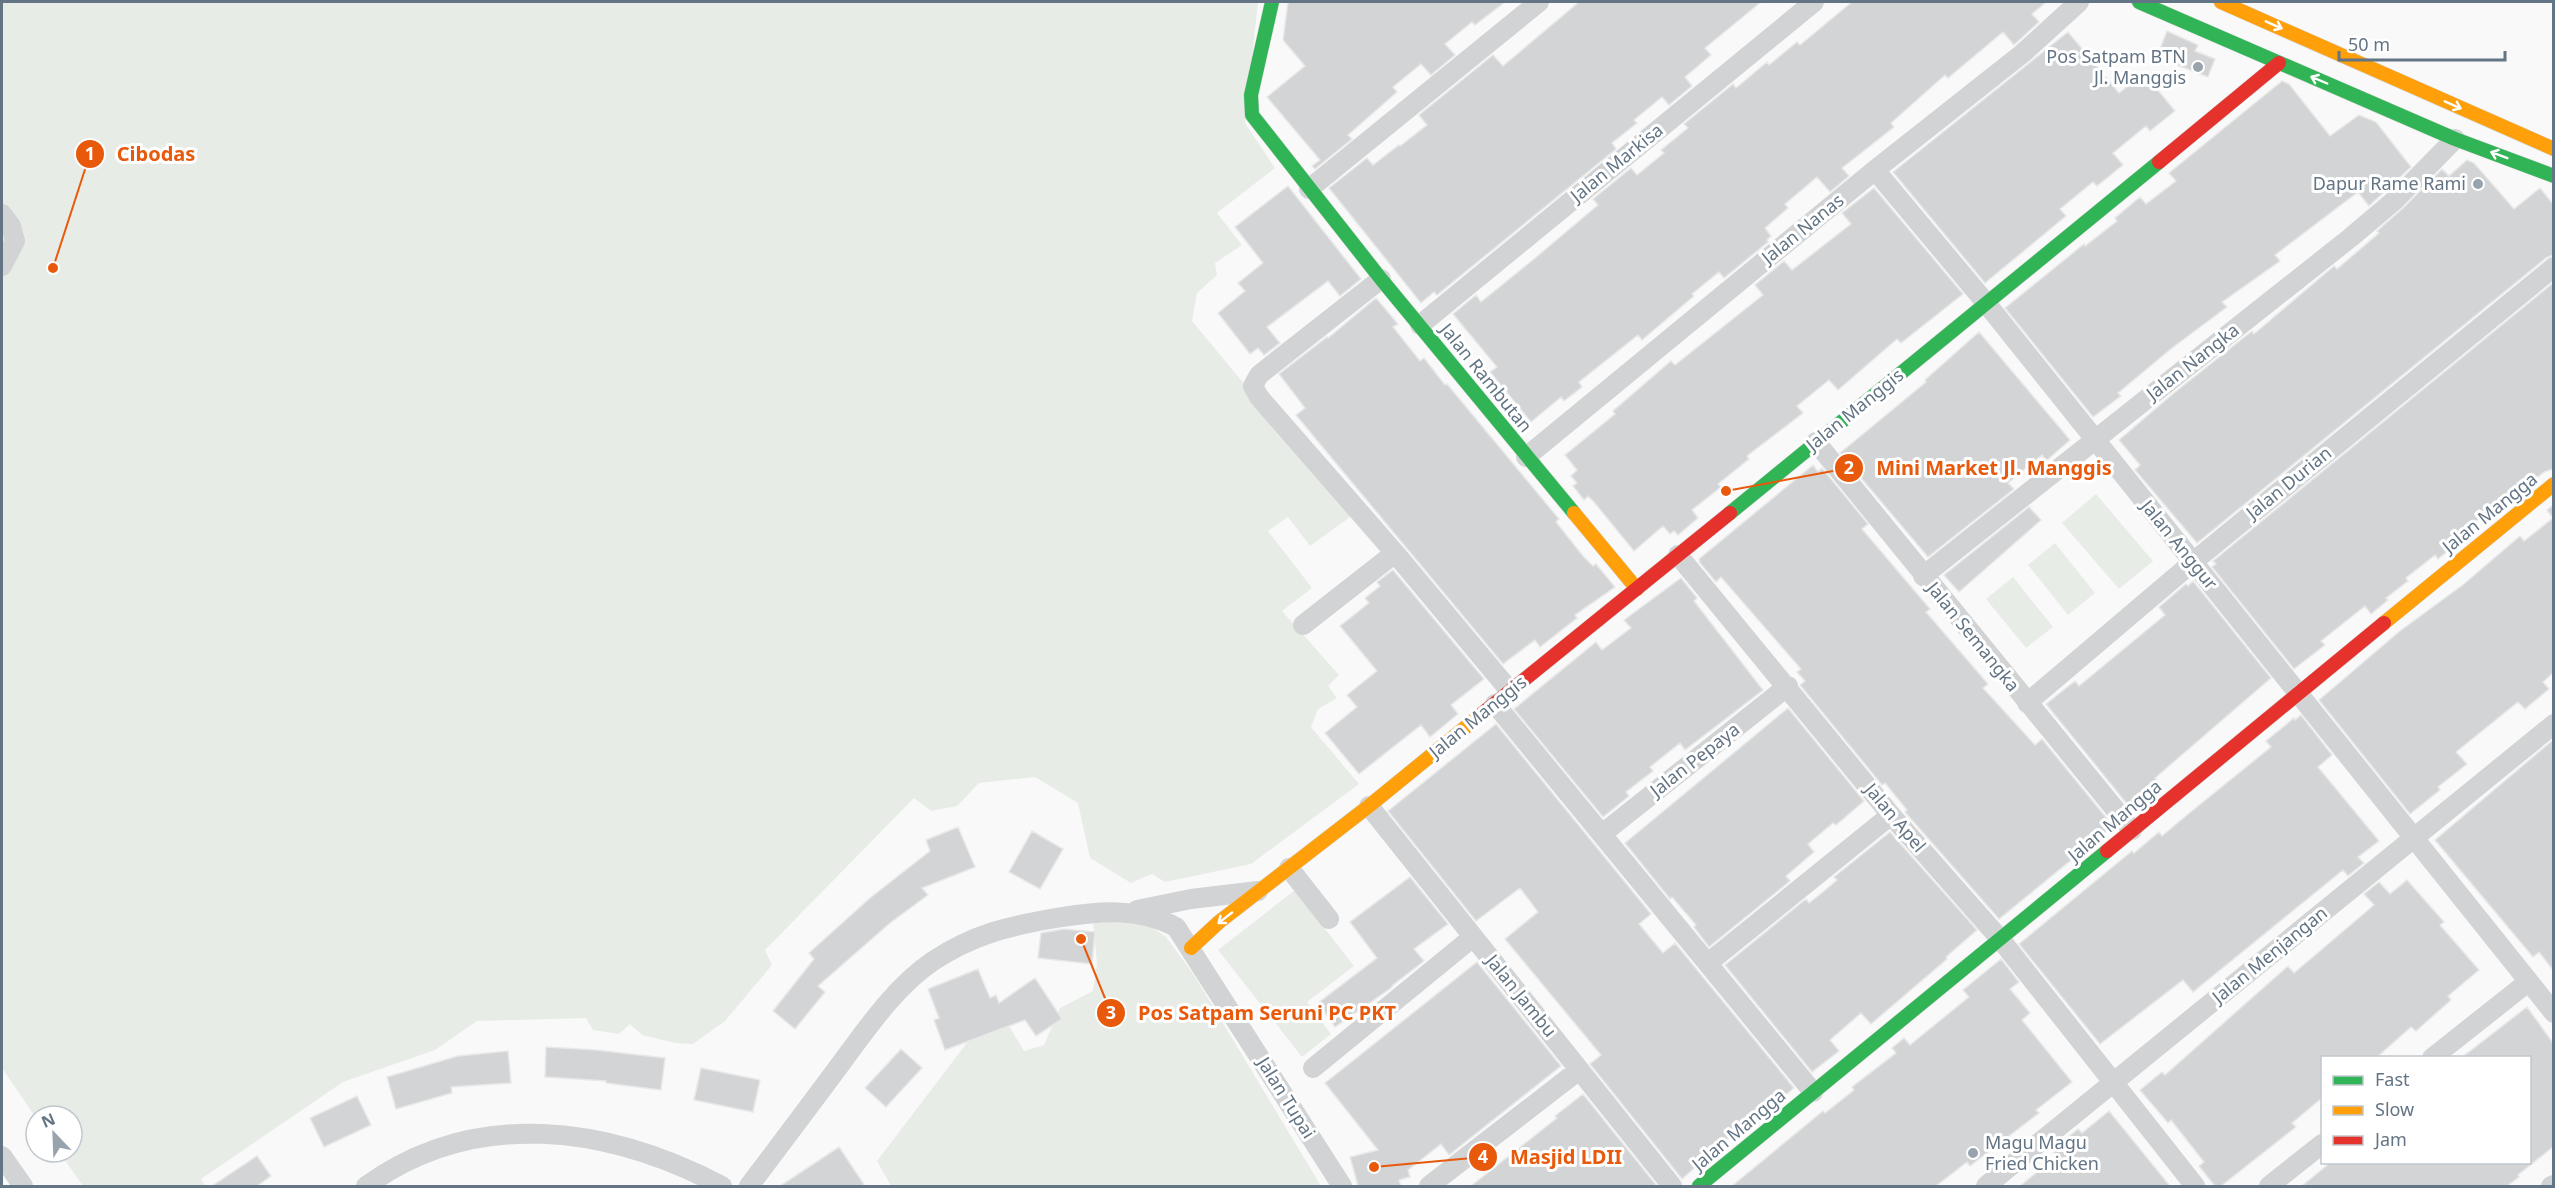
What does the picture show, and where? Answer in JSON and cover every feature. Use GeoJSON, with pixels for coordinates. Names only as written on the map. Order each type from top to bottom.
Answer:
{"type":"FeatureCollection","features":[{"type":"Feature","properties":{"kind":"street","name":"Jalan Rambutan"},"geometry":{"type":"LineString","coordinates":[[1272,2],[1252,87],[1250,111],[1262,130],[1381,279],[1637,589]]}},
{"type":"Feature","properties":{"kind":"street"},"geometry":{"type":"LineString","coordinates":[[1309,189],[1539,2]]}},
{"type":"Feature","properties":{"kind":"street","name":"Jalan Markisa"},"geometry":{"type":"LineString","coordinates":[[1420,325],[1814,2]]}},
{"type":"Feature","properties":{"kind":"street","name":"Jalan Nanas"},"geometry":{"type":"LineString","coordinates":[[1526,457],[1875,170],[2032,46],[2079,2]]}},
{"type":"Feature","properties":{"kind":"street"},"geometry":{"type":"LineString","coordinates":[[2139,2],[2455,139],[2553,176]]}},
{"type":"Feature","properties":{"kind":"street"},"geometry":{"type":"LineString","coordinates":[[2221,2],[2553,149]]}},
{"type":"Feature","properties":{"kind":"street","name":"Jalan Manggis"},"geometry":{"type":"LineString","coordinates":[[1191,948],[1219,922],[1369,806],[1637,589],[2278,63]]}},
{"type":"Feature","properties":{"kind":"street","name":"Jalan Nangka"},"geometry":{"type":"LineString","coordinates":[[1923,576],[2395,200],[2455,139]]}},
{"type":"Feature","properties":{"kind":"street","name":"Jalan Anggur"},"geometry":{"type":"LineString","coordinates":[[1875,170],[1986,303],[2553,1013]]}},
{"type":"Feature","properties":{"kind":"street"},"geometry":{"type":"LineString","coordinates":[[2,214],[11,226],[15,241],[2,266]]}},
{"type":"Feature","properties":{"kind":"street","name":"Jalan Durian"},"geometry":{"type":"LineString","coordinates":[[2027,703],[2193,562],[2553,267]]}},
{"type":"Feature","properties":{"kind":"street"},"geometry":{"type":"LineString","coordinates":[[1381,279],[1259,375],[1252,386],[1259,397],[1395,553],[1602,834],[1813,1092]]}},
{"type":"Feature","properties":{"kind":"street","name":"Jalan Semangka"},"geometry":{"type":"LineString","coordinates":[[1816,442],[2132,830]]}},
{"type":"Feature","properties":{"kind":"street","name":"Jalan Mangga"},"geometry":{"type":"LineString","coordinates":[[1699,1186],[2553,484]]}},
{"type":"Feature","properties":{"kind":"street"},"geometry":{"type":"LineString","coordinates":[[1304,625],[1395,553]]}},
{"type":"Feature","properties":{"kind":"street","name":"Jalan Apel"},"geometry":{"type":"LineString","coordinates":[[1678,555],[1788,686],[1891,815],[2001,940],[2196,1186]]}},
{"type":"Feature","properties":{"kind":"street","name":"Jalan Pepaya"},"geometry":{"type":"LineString","coordinates":[[1602,834],[1788,686]]}},
{"type":"Feature","properties":{"kind":"street","name":"Jalan Menjangan"},"geometry":{"type":"LineString","coordinates":[[1986,1186],[2553,724]]}},
{"type":"Feature","properties":{"kind":"street","name":"Jalan Jambu"},"geometry":{"type":"LineString","coordinates":[[1369,806],[1672,1186]]}},
{"type":"Feature","properties":{"kind":"street"},"geometry":{"type":"LineString","coordinates":[[1708,963],[1891,815]]}},
{"type":"Feature","properties":{"kind":"street"},"geometry":{"type":"LineString","coordinates":[[1289,868],[1329,919]]}},
{"type":"Feature","properties":{"kind":"street"},"geometry":{"type":"LineString","coordinates":[[749,1186],[898,991],[932,962],[970,939],[1008,926],[1112,910],[1128,912],[1191,899],[1260,891]]}},
{"type":"Feature","properties":{"kind":"street","name":"Jalan Tupai"},"geometry":{"type":"LineString","coordinates":[[1128,912],[1157,917],[1176,927],[1342,1186]]}},
{"type":"Feature","properties":{"kind":"street"},"geometry":{"type":"LineString","coordinates":[[1313,1068],[1473,937]]}},
{"type":"Feature","properties":{"kind":"street"},"geometry":{"type":"LineString","coordinates":[[2435,1056],[2528,982]]}},
{"type":"Feature","properties":{"kind":"street"},"geometry":{"type":"LineString","coordinates":[[1429,1186],[1579,1070]]}},
{"type":"Feature","properties":{"kind":"street"},"geometry":{"type":"LineString","coordinates":[[366,1186],[386,1172],[439,1148],[489,1136],[544,1133],[582,1137],[634,1149],[693,1171],[722,1186]]}},
{"type":"Feature","properties":{"kind":"street"},"geometry":{"type":"LineString","coordinates":[[2269,1186],[2321,1145]]}},
{"type":"Feature","properties":{"kind":"street"},"geometry":{"type":"LineString","coordinates":[[2,1156],[23,1186]]}},
{"type":"Feature","properties":{"kind":"shaded area"},"geometry":{"type":"Polygon","coordinates":[[[2,2],[1258,2],[1245,123],[1275,168],[1217,213],[1242,245],[1215,263],[1217,275],[1197,293],[1192,321],[1353,515],[1310,546],[1288,517],[1268,531],[1312,588],[1282,611],[1339,675],[1328,686],[1337,698],[1318,709],[1311,727],[1359,784],[1251,864],[1165,882],[1152,874],[1131,883],[1090,858],[1078,803],[1035,777],[979,783],[957,806],[931,811],[914,798],[765,950],[772,965],[725,1021],[693,1044],[675,1043],[642,1035],[630,1024],[619,1034],[593,1030],[586,1018],[477,1021],[435,1050],[343,1082],[201,1179],[206,1186],[83,1186],[67,1164],[84,1164],[84,1104],[26,1104],[2,1068],[2,2]]]}},
{"type":"Feature","properties":{"kind":"shaded area"},"geometry":{"type":"Polygon","coordinates":[[[2096,494],[2153,561],[2119,589],[2062,523],[2096,494]]]}},
{"type":"Feature","properties":{"kind":"shaded area"},"geometry":{"type":"Polygon","coordinates":[[[2055,543],[2095,593],[2068,615],[2028,565],[2055,543]]]}},
{"type":"Feature","properties":{"kind":"shaded area"},"geometry":{"type":"Polygon","coordinates":[[[2013,577],[2053,627],[2026,648],[1986,599],[2013,577]]]}},
{"type":"Feature","properties":{"kind":"shaded area"},"geometry":{"type":"Polygon","coordinates":[[[1295,890],[1354,966],[1307,1002],[1331,1034],[1302,1057],[1218,950],[1295,890]]]}},
{"type":"Feature","properties":{"kind":"shaded area"},"geometry":{"type":"Polygon","coordinates":[[[1093,921],[1145,922],[1166,937],[1194,975],[1321,1186],[891,1186],[877,1161],[985,1019],[1005,1019],[1024,1051],[1044,1045],[1060,1008],[1093,991],[1097,963],[1093,921]]]}},
{"type":"Feature","properties":{"kind":"building"},"geometry":{"type":"Polygon","coordinates":[[[1288,2],[1505,2],[1475,25],[1472,22],[1445,44],[1455,55],[1431,75],[1421,64],[1393,87],[1397,92],[1348,135],[1352,139],[1315,169],[1312,166],[1320,160],[1267,97],[1305,66],[1283,40],[1288,2]]]}},
{"type":"Feature","properties":{"kind":"building"},"geometry":{"type":"Polygon","coordinates":[[[1579,2],[1761,2],[1705,48],[1711,55],[1685,77],[1692,86],[1669,105],[1662,97],[1634,120],[1637,123],[1612,143],[1616,149],[1437,295],[1434,292],[1421,303],[1329,188],[1367,158],[1373,165],[1427,125],[1419,115],[1493,55],[1503,66],[1579,2]]]}},
{"type":"Feature","properties":{"kind":"building"},"geometry":{"type":"Polygon","coordinates":[[[1852,2],[2046,2],[2032,14],[2039,22],[2014,45],[2003,32],[1948,78],[1945,75],[1891,123],[1894,127],[1842,168],[1849,176],[1830,192],[1817,177],[1785,204],[1788,208],[1765,228],[1771,236],[1768,242],[1724,278],[1719,272],[1642,340],[1638,335],[1579,382],[1582,387],[1564,401],[1561,397],[1531,422],[1490,372],[1497,367],[1453,314],[1476,295],[1481,302],[1534,259],[1598,205],[1593,199],[1631,168],[1637,175],[1664,153],[1661,150],[1688,128],[1684,124],[1733,84],[1736,88],[1767,62],[1769,65],[1797,42],[1800,45],[1852,2]]]}},
{"type":"Feature","properties":{"kind":"building"},"geometry":{"type":"Polygon","coordinates":[[[2167,31],[2198,45],[2195,51],[2215,59],[2208,77],[2157,57],[2167,31]]]}},
{"type":"Feature","properties":{"kind":"building"},"geometry":{"type":"Polygon","coordinates":[[[2068,32],[2119,93],[2144,73],[2175,111],[2150,131],[2146,126],[2113,153],[2123,165],[2097,186],[2093,182],[2060,209],[2066,216],[1985,283],[1893,172],[2068,32]]]}},
{"type":"Feature","properties":{"kind":"building"},"geometry":{"type":"Polygon","coordinates":[[[2282,81],[2289,84],[2330,136],[2359,115],[2376,122],[2411,167],[2369,206],[2358,192],[2275,255],[2280,261],[2222,302],[2227,307],[2172,348],[2118,393],[2121,396],[2093,417],[2005,308],[2084,244],[2085,246],[2117,221],[2115,218],[2140,197],[2146,204],[2176,181],[2169,173],[2282,81]]]}},
{"type":"Feature","properties":{"kind":"building"},"geometry":{"type":"Polygon","coordinates":[[[2467,160],[2474,163],[2514,209],[2540,188],[2553,204],[2553,255],[2546,258],[2197,543],[2135,470],[2140,465],[2119,440],[2252,331],[2254,334],[2334,266],[2337,269],[2379,233],[2377,231],[2442,169],[2449,176],[2467,160]]]}},
{"type":"Feature","properties":{"kind":"building"},"geometry":{"type":"Polygon","coordinates":[[[1288,186],[1361,279],[1340,296],[1328,281],[1267,327],[1280,343],[1264,355],[1258,348],[1250,354],[1218,313],[1245,291],[1238,283],[1263,263],[1235,227],[1288,186]]]}},
{"type":"Feature","properties":{"kind":"building"},"geometry":{"type":"Polygon","coordinates":[[[1874,188],[1963,294],[1901,343],[1897,339],[1838,390],[1829,380],[1797,406],[1803,413],[1747,456],[1749,459],[1718,484],[1721,487],[1692,510],[1698,518],[1678,535],[1674,531],[1670,534],[1663,526],[1634,551],[1594,502],[1588,496],[1584,500],[1573,486],[1577,483],[1571,476],[1577,470],[1565,455],[1615,414],[1613,411],[1671,361],[1675,365],[1763,295],[1755,285],[1784,261],[1792,270],[1851,224],[1842,213],[1874,188]]]}},
{"type":"Feature","properties":{"kind":"building"},"geometry":{"type":"Polygon","coordinates":[[[2553,283],[2553,469],[2544,472],[2519,492],[2516,488],[2462,533],[2465,537],[2438,559],[2435,555],[2406,578],[2408,581],[2386,598],[2388,600],[2371,614],[2365,606],[2321,641],[2325,645],[2294,669],[2212,567],[2216,564],[2213,561],[2553,283]]]}},
{"type":"Feature","properties":{"kind":"building"},"geometry":{"type":"Polygon","coordinates":[[[1376,298],[1398,324],[1393,327],[1420,361],[1424,358],[1445,385],[1447,384],[1559,519],[1556,522],[1583,556],[1593,566],[1596,564],[1615,587],[1575,615],[1577,618],[1540,647],[1535,640],[1503,664],[1296,415],[1305,408],[1279,374],[1328,338],[1376,298]]]}},
{"type":"Feature","properties":{"kind":"building"},"geometry":{"type":"Polygon","coordinates":[[[1979,332],[2070,440],[2046,461],[2042,455],[2008,483],[2014,489],[1928,557],[1840,453],[1926,382],[1925,380],[1979,332]]]}},
{"type":"Feature","properties":{"kind":"building"},"geometry":{"type":"Polygon","coordinates":[[[1813,465],[1818,472],[1822,468],[1868,524],[1862,529],[1930,609],[1926,612],[1988,684],[1983,688],[2035,745],[2042,739],[2113,826],[1999,919],[1905,812],[1907,810],[1885,783],[1882,785],[1800,685],[1805,681],[1797,672],[1801,669],[1721,577],[1716,582],[1700,563],[1699,559],[1813,465]]]}},
{"type":"Feature","properties":{"kind":"building"},"geometry":{"type":"Polygon","coordinates":[[[2553,505],[2553,518],[2547,510],[2553,505]]]}},
{"type":"Feature","properties":{"kind":"building"},"geometry":{"type":"Polygon","coordinates":[[[2029,507],[2041,520],[1959,592],[1944,575],[2029,507]]]}},
{"type":"Feature","properties":{"kind":"building"},"geometry":{"type":"Polygon","coordinates":[[[2553,518],[2553,673],[2543,682],[2549,689],[2525,709],[2518,702],[2456,752],[2467,764],[2438,787],[2440,790],[2410,814],[2319,700],[2400,631],[2464,584],[2520,536],[2524,541],[2553,518]]]}},
{"type":"Feature","properties":{"kind":"building"},"geometry":{"type":"Polygon","coordinates":[[[1393,570],[1484,679],[1451,705],[1458,714],[1430,737],[1421,725],[1359,774],[1325,733],[1357,707],[1347,695],[1377,671],[1340,626],[1369,603],[1365,598],[1380,586],[1377,582],[1393,570]]]}},
{"type":"Feature","properties":{"kind":"building"},"geometry":{"type":"Polygon","coordinates":[[[1681,578],[1697,598],[1694,601],[1763,690],[1685,750],[1680,743],[1650,767],[1653,771],[1626,792],[1629,796],[1603,817],[1514,709],[1596,642],[1602,650],[1631,628],[1624,620],[1681,578]]]}},
{"type":"Feature","properties":{"kind":"building"},"geometry":{"type":"Polygon","coordinates":[[[2193,581],[2271,678],[2155,778],[2161,786],[2132,810],[2046,704],[2075,681],[2079,686],[2165,615],[2159,607],[2186,584],[2188,586],[2193,581]]]}},
{"type":"Feature","properties":{"kind":"building"},"geometry":{"type":"Polygon","coordinates":[[[1788,708],[1864,801],[1836,825],[1833,823],[1808,844],[1814,852],[1786,876],[1790,881],[1709,947],[1694,927],[1696,925],[1672,897],[1670,899],[1625,843],[1788,708]]]}},
{"type":"Feature","properties":{"kind":"building"},"geometry":{"type":"Polygon","coordinates":[[[2301,715],[2332,755],[2318,767],[2379,841],[2358,857],[2364,863],[2348,876],[2343,870],[2193,992],[2183,980],[2100,1044],[2019,944],[2132,851],[2134,853],[2159,832],[2162,836],[2271,747],[2266,741],[2301,715]]]}},
{"type":"Feature","properties":{"kind":"building"},"geometry":{"type":"Polygon","coordinates":[[[1496,724],[1651,914],[1639,924],[1663,953],[1675,943],[1794,1088],[1743,1130],[1739,1129],[1682,1179],[1590,1064],[1601,1055],[1505,939],[1538,912],[1520,888],[1476,921],[1388,811],[1496,724]]]}},
{"type":"Feature","properties":{"kind":"building"},"geometry":{"type":"Polygon","coordinates":[[[2553,740],[2553,970],[2539,952],[2533,957],[2435,840],[2553,740]]]}},
{"type":"Feature","properties":{"kind":"building"},"geometry":{"type":"Polygon","coordinates":[[[958,827],[975,867],[922,888],[928,895],[890,923],[818,986],[825,992],[795,1029],[773,1011],[814,959],[809,953],[870,898],[930,851],[926,840],[958,827]]]}},
{"type":"Feature","properties":{"kind":"building"},"geometry":{"type":"Polygon","coordinates":[[[1032,831],[1063,849],[1040,889],[1009,872],[1032,831]]]}},
{"type":"Feature","properties":{"kind":"building"},"geometry":{"type":"Polygon","coordinates":[[[1890,832],[1977,930],[1871,1024],[1861,1013],[1830,1040],[1839,1051],[1812,1072],[1725,965],[1806,899],[1809,903],[1823,892],[1837,880],[1834,877],[1890,832]]]}},
{"type":"Feature","properties":{"kind":"building"},"geometry":{"type":"Polygon","coordinates":[[[1410,877],[1448,924],[1414,949],[1424,961],[1391,988],[1335,1027],[1318,1003],[1377,958],[1350,922],[1410,877]]]}},
{"type":"Feature","properties":{"kind":"building"},"geometry":{"type":"Polygon","coordinates":[[[2407,880],[2444,922],[2440,925],[2479,970],[2448,996],[2451,1000],[2416,1031],[2411,1027],[2378,1056],[2321,1056],[2321,1099],[2292,1123],[2296,1127],[2221,1186],[2215,1186],[2199,1166],[2204,1162],[2171,1120],[2168,1123],[2140,1090],[2162,1072],[2165,1075],[2288,966],[2294,973],[2374,905],[2364,894],[2379,882],[2390,894],[2407,880]]]}},
{"type":"Feature","properties":{"kind":"building"},"geometry":{"type":"Polygon","coordinates":[[[1064,929],[1095,932],[1092,964],[1038,958],[1041,933],[1064,929]]]}},
{"type":"Feature","properties":{"kind":"building"},"geometry":{"type":"Polygon","coordinates":[[[2001,959],[2019,982],[2010,989],[2030,1013],[2022,1020],[2072,1082],[2036,1110],[2039,1113],[1970,1166],[1967,1162],[1936,1186],[1732,1186],[1823,1111],[1825,1113],[1854,1090],[1852,1087],[1896,1053],[1892,1048],[1904,1038],[1910,1045],[1969,997],[1963,990],[2001,959]]]}},
{"type":"Feature","properties":{"kind":"building"},"geometry":{"type":"Polygon","coordinates":[[[1477,962],[1561,1066],[1449,1155],[1441,1144],[1408,1170],[1410,1177],[1399,1180],[1401,1186],[1358,1186],[1350,1157],[1378,1150],[1325,1083],[1477,962]]]}},
{"type":"Feature","properties":{"kind":"building"},"geometry":{"type":"Polygon","coordinates":[[[978,969],[990,998],[996,995],[999,1003],[1035,978],[1062,1019],[1036,1036],[1025,1020],[945,1050],[934,1020],[939,1018],[928,989],[978,969]]]}},
{"type":"Feature","properties":{"kind":"building"},"geometry":{"type":"Polygon","coordinates":[[[2527,1007],[2553,1043],[2553,1147],[2518,1175],[2519,1177],[2507,1186],[2302,1186],[2329,1164],[2531,1164],[2531,1056],[2464,1056],[2527,1007]]]}},
{"type":"Feature","properties":{"kind":"building"},"geometry":{"type":"Polygon","coordinates":[[[546,1047],[665,1058],[661,1090],[606,1083],[606,1081],[545,1077],[546,1047]]]}},
{"type":"Feature","properties":{"kind":"building"},"geometry":{"type":"Polygon","coordinates":[[[901,1049],[922,1068],[886,1107],[865,1088],[901,1049]]]}},
{"type":"Feature","properties":{"kind":"building"},"geometry":{"type":"Polygon","coordinates":[[[508,1051],[511,1083],[451,1087],[452,1093],[396,1109],[387,1077],[458,1056],[508,1051]]]}},
{"type":"Feature","properties":{"kind":"building"},"geometry":{"type":"Polygon","coordinates":[[[701,1068],[760,1080],[753,1112],[694,1100],[701,1068]]]}},
{"type":"Feature","properties":{"kind":"building"},"geometry":{"type":"Polygon","coordinates":[[[1583,1094],[1657,1186],[1471,1186],[1557,1118],[1555,1116],[1583,1094]]]}},
{"type":"Feature","properties":{"kind":"building"},"geometry":{"type":"Polygon","coordinates":[[[357,1096],[371,1125],[324,1147],[310,1118],[357,1096]]]}},
{"type":"Feature","properties":{"kind":"building"},"geometry":{"type":"Polygon","coordinates":[[[2109,1111],[2170,1186],[2020,1186],[2057,1156],[2052,1150],[2078,1129],[2082,1133],[2109,1111]]]}},
{"type":"Feature","properties":{"kind":"building"},"geometry":{"type":"Polygon","coordinates":[[[839,1147],[865,1186],[780,1186],[839,1147]]]}},
{"type":"Feature","properties":{"kind":"building"},"geometry":{"type":"Polygon","coordinates":[[[257,1156],[271,1176],[257,1186],[212,1186],[257,1156]]]}},
{"type":"Feature","properties":{"kind":"traffic: fast"},"geometry":{"type":"LineString","coordinates":[[1272,2],[1251,95],[1252,115],[1381,279],[1574,513]]}},
{"type":"Feature","properties":{"kind":"traffic: fast"},"geometry":{"type":"LineString","coordinates":[[2139,2],[2455,139],[2554,176]]}},
{"type":"Feature","properties":{"kind":"traffic: fast"},"geometry":{"type":"LineString","coordinates":[[1730,513],[2159,162]]}},
{"type":"Feature","properties":{"kind":"traffic: fast"},"geometry":{"type":"LineString","coordinates":[[1699,1186],[2107,851]]}},
{"type":"Feature","properties":{"kind":"traffic: slow"},"geometry":{"type":"LineString","coordinates":[[2221,2],[2554,149]]}},
{"type":"Feature","properties":{"kind":"traffic: slow"},"geometry":{"type":"LineString","coordinates":[[2384,623],[2554,484]]}},
{"type":"Feature","properties":{"kind":"traffic: slow"},"geometry":{"type":"LineString","coordinates":[[1574,513],[1637,589]]}},
{"type":"Feature","properties":{"kind":"traffic: slow"},"geometry":{"type":"LineString","coordinates":[[1191,948],[1219,922],[1369,806],[1483,713]]}},
{"type":"Feature","properties":{"kind":"traffic: jam"},"geometry":{"type":"LineString","coordinates":[[2159,162],[2279,63]]}},
{"type":"Feature","properties":{"kind":"traffic: jam"},"geometry":{"type":"LineString","coordinates":[[1483,713],[1730,513]]}},
{"type":"Feature","properties":{"kind":"traffic: jam"},"geometry":{"type":"LineString","coordinates":[[2107,851],[2384,623]]}},
{"type":"Feature","properties":{"kind":"place","name":"Pos Satpam BTN Jl. Manggis"},"geometry":{"type":"Point","coordinates":[2198,67]}},
{"type":"Feature","properties":{"kind":"place","name":"Dapur Rame Rami"},"geometry":{"type":"Point","coordinates":[2478,184]}},
{"type":"Feature","properties":{"kind":"place","name":"Cibodas"},"geometry":{"type":"Point","coordinates":[53,268]}},
{"type":"Feature","properties":{"kind":"place","name":"Mini Market Jl. Manggis"},"geometry":{"type":"Point","coordinates":[1726,491]}},
{"type":"Feature","properties":{"kind":"place","name":"Pos Satpam Seruni PC PKT"},"geometry":{"type":"Point","coordinates":[1081,939]}},
{"type":"Feature","properties":{"kind":"place","name":"Magu Magu Fried Chicken"},"geometry":{"type":"Point","coordinates":[1973,1153]}},
{"type":"Feature","properties":{"kind":"place","name":"Masjid LDII"},"geometry":{"type":"Point","coordinates":[1374,1167]}}]}
